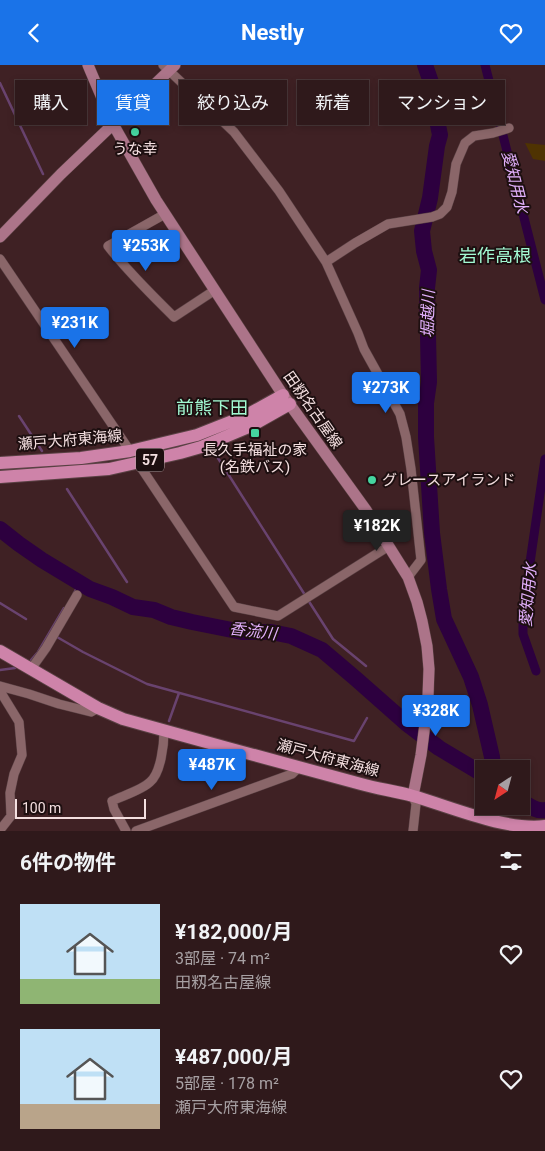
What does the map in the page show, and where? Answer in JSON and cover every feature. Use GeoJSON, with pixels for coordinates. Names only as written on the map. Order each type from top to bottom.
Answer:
{"type":"FeatureCollection","features":[{"type":"Feature","properties":{"kind":"main road","name":"田籾名古屋線"},"geometry":{"type":"LineString","coordinates":[[88,65],[97,86]]}},
{"type":"Feature","properties":{"kind":"main road"},"geometry":{"type":"LineString","coordinates":[[156,80],[169,67]]}},
{"type":"Feature","properties":{"kind":"main road"},"geometry":{"type":"LineString","coordinates":[[0,237],[112,125]]}},
{"type":"Feature","properties":{"kind":"main road","name":"田籾名古屋線"},"geometry":{"type":"LineString","coordinates":[[114,125],[164,214],[287,400],[361,503],[408,577],[417,601],[427,646],[429,669],[426,716],[413,796]]}},
{"type":"Feature","properties":{"kind":"main road","name":"瀬戸大府東海線"},"geometry":{"type":"LineString","coordinates":[[0,463],[81,458],[130,451],[198,435],[287,400]]}},
{"type":"Feature","properties":{"kind":"main road","name":"瀬戸大府東海線"},"geometry":{"type":"LineString","coordinates":[[0,477],[108,469],[180,453],[201,447],[251,426],[287,400]]}},
{"type":"Feature","properties":{"kind":"main road","name":"瀬戸大府東海線"},"geometry":{"type":"LineString","coordinates":[[0,651],[98,708],[123,719],[363,785],[413,796],[508,826],[545,825]]}},
{"type":"Feature","properties":{"kind":"street"},"geometry":{"type":"LineString","coordinates":[[169,67],[234,132],[279,191],[326,262],[364,349],[400,415],[411,469],[421,560],[408,577]]}},
{"type":"Feature","properties":{"kind":"street"},"geometry":{"type":"LineString","coordinates":[[326,262],[388,224],[440,214],[447,207],[452,192],[456,164],[465,143],[474,136],[509,128]]}},
{"type":"Feature","properties":{"kind":"street"},"geometry":{"type":"LineString","coordinates":[[164,214],[108,246],[135,278],[174,317],[215,289]]}},
{"type":"Feature","properties":{"kind":"street"},"geometry":{"type":"LineString","coordinates":[[0,259],[130,451]]}},
{"type":"Feature","properties":{"kind":"street"},"geometry":{"type":"LineString","coordinates":[[138,463],[234,607],[278,616],[389,546]]}},
{"type":"Feature","properties":{"kind":"street"},"geometry":{"type":"LineString","coordinates":[[31,669],[46,648],[77,595]]}},
{"type":"Feature","properties":{"kind":"street"},"geometry":{"type":"LineString","coordinates":[[0,688],[29,694],[91,712],[98,708]]}},
{"type":"Feature","properties":{"kind":"street"},"geometry":{"type":"LineString","coordinates":[[0,688],[19,722],[22,755],[14,775],[10,793],[11,816],[0,830]]}},
{"type":"Feature","properties":{"kind":"street"},"geometry":{"type":"LineString","coordinates":[[126,831],[114,809],[112,801],[151,782],[159,767],[164,731]]}},
{"type":"Feature","properties":{"kind":"street"},"geometry":{"type":"LineString","coordinates":[[136,831],[292,774],[299,767]]}},
{"type":"Feature","properties":{"kind":"street"},"geometry":{"type":"LineString","coordinates":[[413,796],[416,804],[413,831]]}},
{"type":"Feature","properties":{"kind":"shaded area"},"geometry":{"type":"Polygon","coordinates":[[[525,143],[545,145],[545,161],[533,159],[525,143]]]}},
{"type":"Feature","properties":{"kind":"waterway","name":"堀越川"},"geometry":{"type":"LineString","coordinates":[[425,65],[434,91],[433,100],[439,116],[440,135],[430,198],[422,231],[424,251],[429,270],[427,288],[429,382],[426,403],[426,437],[432,533],[444,619],[471,677],[480,705],[492,760]]}},
{"type":"Feature","properties":{"kind":"waterway","name":"愛知用水"},"geometry":{"type":"LineString","coordinates":[[485,65],[545,300]]}},
{"type":"Feature","properties":{"kind":"waterway"},"geometry":{"type":"LineString","coordinates":[[0,83],[43,174]]}},
{"type":"Feature","properties":{"kind":"waterway"},"geometry":{"type":"LineString","coordinates":[[19,416],[42,451]]}},
{"type":"Feature","properties":{"kind":"waterway"},"geometry":{"type":"LineString","coordinates":[[216,455],[305,595]]}},
{"type":"Feature","properties":{"kind":"waterway","name":"愛知用水"},"geometry":{"type":"LineString","coordinates":[[536,671],[523,634],[523,611],[545,459]]}},
{"type":"Feature","properties":{"kind":"waterway"},"geometry":{"type":"LineString","coordinates":[[67,489],[127,582]]}},
{"type":"Feature","properties":{"kind":"waterway","name":"香流川"},"geometry":{"type":"LineString","coordinates":[[0,529],[42,560],[90,589],[133,607],[154,610],[171,617],[242,632],[271,632],[291,636],[322,650],[406,723],[439,748],[475,770]]}},
{"type":"Feature","properties":{"kind":"waterway"},"geometry":{"type":"LineString","coordinates":[[74,593],[80,582]]}},
{"type":"Feature","properties":{"kind":"waterway"},"geometry":{"type":"LineString","coordinates":[[308,600],[333,639],[366,666]]}},
{"type":"Feature","properties":{"kind":"waterway"},"geometry":{"type":"LineString","coordinates":[[0,603],[26,619]]}},
{"type":"Feature","properties":{"kind":"waterway"},"geometry":{"type":"LineString","coordinates":[[31,660],[38,652],[64,608]]}},
{"type":"Feature","properties":{"kind":"waterway"},"geometry":{"type":"LineString","coordinates":[[57,637],[147,684],[354,741],[367,718]]}},
{"type":"Feature","properties":{"kind":"waterway"},"geometry":{"type":"LineString","coordinates":[[0,670],[15,668]]}},
{"type":"Feature","properties":{"kind":"waterway"},"geometry":{"type":"LineString","coordinates":[[169,721],[179,693]]}},
{"type":"Feature","properties":{"kind":"waterway","name":"香流川"},"geometry":{"type":"LineString","coordinates":[[530,806],[545,810]]}},
{"type":"Feature","properties":{"kind":"place","name":"うな幸"},"geometry":{"type":"Point","coordinates":[135,132]}},
{"type":"Feature","properties":{"kind":"place","name":"長久手福祉の家 (名鉄バス)"},"geometry":{"type":"Point","coordinates":[255,433]}},
{"type":"Feature","properties":{"kind":"place","name":"グレースアイランド"},"geometry":{"type":"Point","coordinates":[372,480]}},
{"type":"Feature","properties":{"kind":"district","name":"岩作高根"},"geometry":{"type":"Point","coordinates":[495,255]}},
{"type":"Feature","properties":{"kind":"district","name":"前熊下田"},"geometry":{"type":"Point","coordinates":[212,407]}}]}
